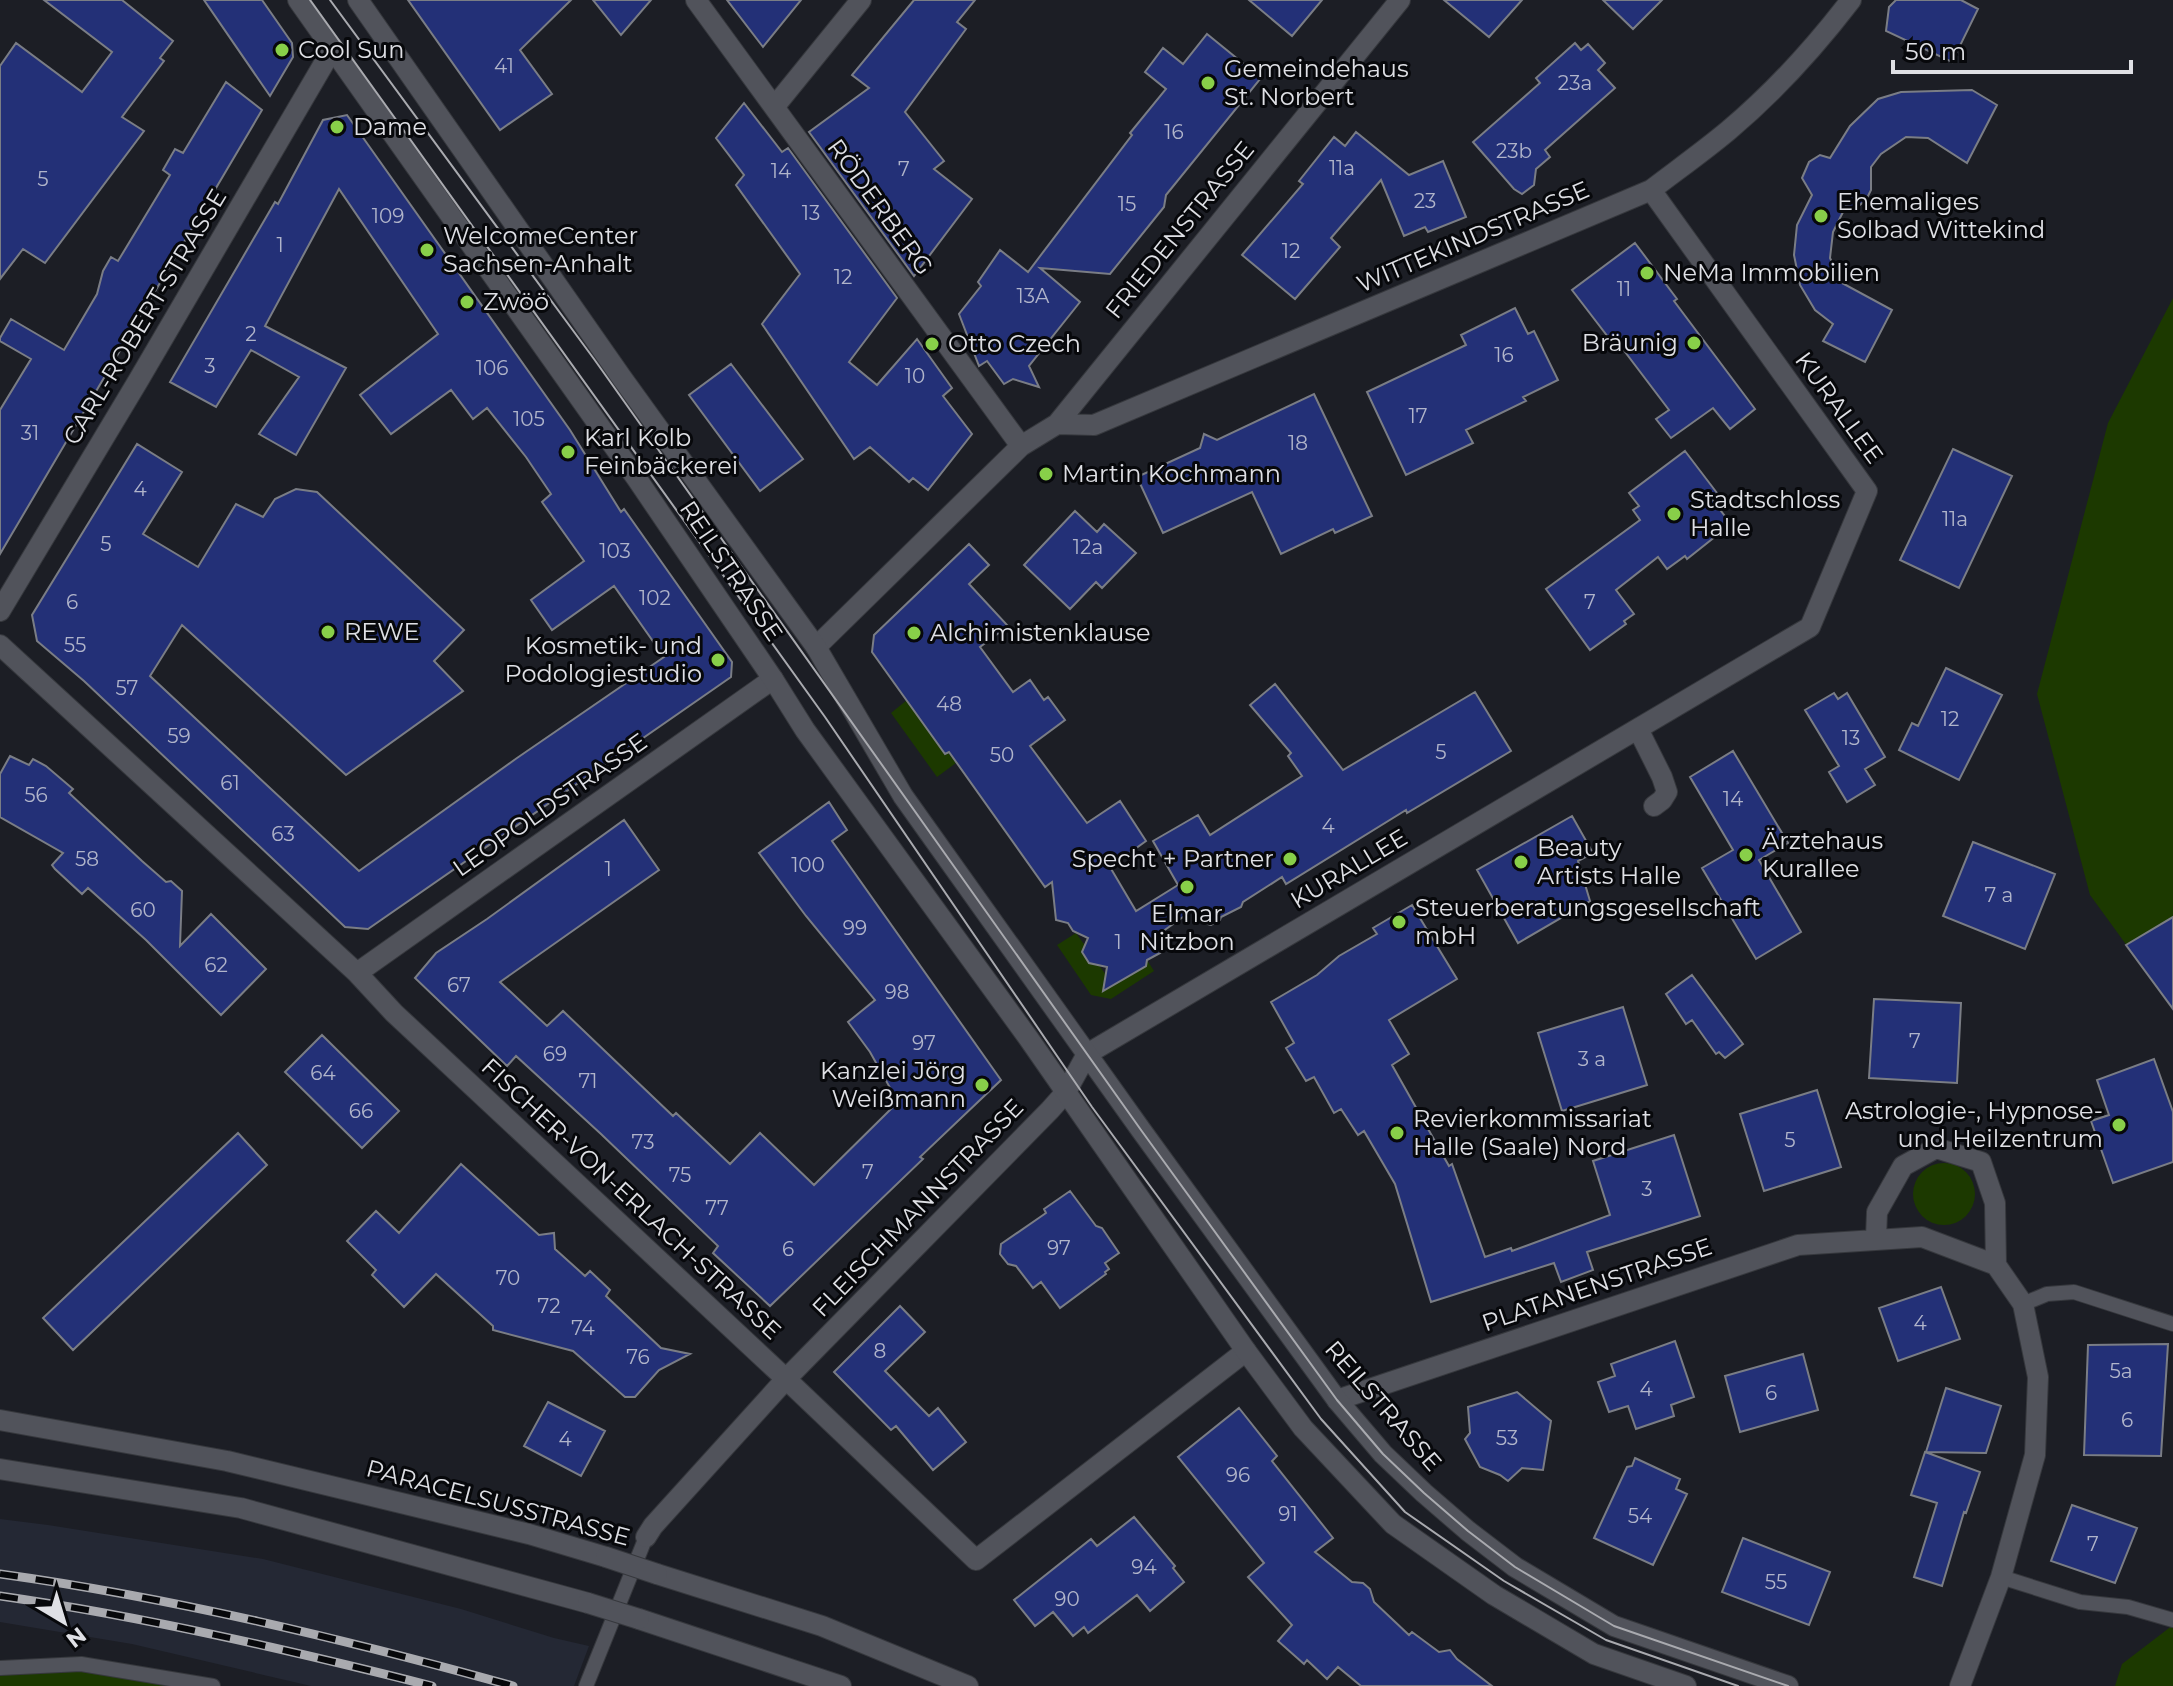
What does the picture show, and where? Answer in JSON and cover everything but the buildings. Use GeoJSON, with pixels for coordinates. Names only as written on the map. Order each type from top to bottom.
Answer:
{"type":"FeatureCollection","features":[{"type":"Feature","properties":{"kind":"street","name":"REILSTRASSE"},"geometry":{"type":"LineString","coordinates":[[298,0],[627,466],[805,730],[1303,1428],[1393,1524],[1494,1595],[1594,1654],[1686,1686]]}},
{"type":"Feature","properties":{"kind":"street","name":"RÖDERBERG"},"geometry":{"type":"LineString","coordinates":[[696,0],[1021,446]]}},
{"type":"Feature","properties":{"kind":"street"},"geometry":{"type":"LineString","coordinates":[[775,106],[861,0]]}},
{"type":"Feature","properties":{"kind":"street","name":"FRIEDENSTRASSE"},"geometry":{"type":"LineString","coordinates":[[816,647],[1021,446],[1057,424],[1400,0]]}},
{"type":"Feature","properties":{"kind":"street","name":"WITTEKINDSTRASSE"},"geometry":{"type":"LineString","coordinates":[[1057,424],[1094,425],[1651,190],[1755,106],[1807,54],[1851,0]]}},
{"type":"Feature","properties":{"kind":"street","name":"REILSTRASSE"},"geometry":{"type":"LineString","coordinates":[[363,2],[626,385],[816,647],[903,796],[1337,1400],[1383,1454],[1424,1493],[1515,1567],[1614,1626],[1788,1686]]}},
{"type":"Feature","properties":{"kind":"street","name":"CARL-ROBERT-STRASSE"},"geometry":{"type":"LineString","coordinates":[[0,611],[333,48]]}},
{"type":"Feature","properties":{"kind":"street","name":"KURALLEE"},"geometry":{"type":"LineString","coordinates":[[1087,1054],[1810,627],[1867,491],[1651,190]]}},
{"type":"Feature","properties":{"kind":"street","name":"FISCHER-VON-ERLACH-STRASSE"},"geometry":{"type":"LineString","coordinates":[[0,645],[357,973],[394,1013],[976,1560],[1246,1351]]}},
{"type":"Feature","properties":{"kind":"street","name":"LEOPOLDSTRASSE"},"geometry":{"type":"LineString","coordinates":[[357,973],[773,679]]}},
{"type":"Feature","properties":{"kind":"street"},"geometry":{"type":"LineString","coordinates":[[1638,729],[1667,792],[1654,806]]}},
{"type":"Feature","properties":{"kind":"street"},"geometry":{"type":"LineString","coordinates":[[1066,1092],[1087,1054]]}},
{"type":"Feature","properties":{"kind":"street","name":"FLEISCHMANNSTRASSE"},"geometry":{"type":"LineString","coordinates":[[646,1537],[786,1379],[1066,1092]]}},
{"type":"Feature","properties":{"kind":"street"},"geometry":{"type":"LineString","coordinates":[[1876,1238],[1877,1212],[1903,1166],[1936,1148],[1981,1162],[1995,1203],[1996,1265],[2023,1304],[2038,1377],[2035,1455],[2001,1577],[1960,1686]]}},
{"type":"Feature","properties":{"kind":"street","name":"PLATANENSTRASSE"},"geometry":{"type":"LineString","coordinates":[[1337,1400],[1798,1245],[1922,1237],[1996,1265]]}},
{"type":"Feature","properties":{"kind":"street","name":"PARACELSUSSTRASSE"},"geometry":{"type":"LineString","coordinates":[[0,1420],[227,1461],[529,1534],[822,1626],[968,1686]]}},
{"type":"Feature","properties":{"kind":"street"},"geometry":{"type":"LineString","coordinates":[[0,1469],[241,1508],[588,1603],[841,1686]]}},
{"type":"Feature","properties":{"kind":"lane"},"geometry":{"type":"LineString","coordinates":[[2023,1304],[2047,1294],[2074,1292],[2173,1324]]}},
{"type":"Feature","properties":{"kind":"lane"},"geometry":{"type":"LineString","coordinates":[[586,1686],[646,1537]]}},
{"type":"Feature","properties":{"kind":"lane"},"geometry":{"type":"LineString","coordinates":[[2001,1577],[2080,1602],[2128,1607],[2173,1620]]}},
{"type":"Feature","properties":{"kind":"lane"},"geometry":{"type":"LineString","coordinates":[[0,1668],[81,1664],[213,1686]]}},
{"type":"Feature","properties":{"kind":"shaded area"},"geometry":{"type":"Polygon","coordinates":[[[0,1519],[263,1559],[461,1609],[589,1646],[574,1686],[311,1686],[132,1644],[0,1622],[0,1519]]]}},
{"type":"Feature","properties":{"kind":"green space"},"geometry":{"type":"Polygon","coordinates":[[[2173,298],[2173,1009],[2090,895],[2037,694],[2108,423],[2173,298]]]}},
{"type":"Feature","properties":{"kind":"green space"},"geometry":{"type":"Polygon","coordinates":[[[907,700],[956,763],[937,777],[891,713],[907,700]]]}},
{"type":"Feature","properties":{"kind":"green space"},"geometry":{"type":"Polygon","coordinates":[[[1076,933],[1106,975],[1105,980],[1117,983],[1118,977],[1146,966],[1147,960],[1154,971],[1111,999],[1091,995],[1057,945],[1076,933]]]}},
{"type":"Feature","properties":{"kind":"green space"},"geometry":{"type":"Polygon","coordinates":[[[1944,1163],[1966,1172],[1975,1194],[1966,1216],[1944,1225],[1922,1216],[1913,1194],[1922,1172],[1944,1163]]]}},
{"type":"Feature","properties":{"kind":"green space"},"geometry":{"type":"Polygon","coordinates":[[[2173,1625],[2173,1686],[2115,1686],[2122,1664],[2173,1625]]]}},
{"type":"Feature","properties":{"kind":"green space"},"geometry":{"type":"Polygon","coordinates":[[[81,1664],[203,1686],[0,1686],[0,1669],[81,1664]]]}},
{"type":"Feature","properties":{"kind":"tram line"},"geometry":{"type":"LineString","coordinates":[[310,0],[825,717],[1092,1107],[1321,1419],[1405,1512],[1504,1581],[1606,1640],[1738,1686]]}},
{"type":"Feature","properties":{"kind":"tram line"},"geometry":{"type":"LineString","coordinates":[[330,0],[594,359],[1141,1130],[1337,1400],[1383,1454],[1468,1531],[1515,1567],[1614,1626],[1788,1686]]}},
{"type":"Feature","properties":{"kind":"railway"},"geometry":{"type":"LineString","coordinates":[[0,1574],[129,1595],[258,1621],[513,1686]]}},
{"type":"Feature","properties":{"kind":"railway"},"geometry":{"type":"LineString","coordinates":[[0,1596],[217,1635],[432,1686]]}},
{"type":"Feature","properties":{"kind":"place","name":"Cool Sun"},"geometry":{"type":"Point","coordinates":[282,50]}},
{"type":"Feature","properties":{"kind":"place","name":"Gemeindehaus St. Norbert"},"geometry":{"type":"Point","coordinates":[1208,83]}},
{"type":"Feature","properties":{"kind":"place","name":"Dame"},"geometry":{"type":"Point","coordinates":[337,127]}},
{"type":"Feature","properties":{"kind":"place","name":"Ehemaliges Solbad Wittekind"},"geometry":{"type":"Point","coordinates":[1821,216]}},
{"type":"Feature","properties":{"kind":"place","name":"WelcomeCenter Sachsen-Anhalt"},"geometry":{"type":"Point","coordinates":[427,250]}},
{"type":"Feature","properties":{"kind":"place","name":"NeMa Immobilien"},"geometry":{"type":"Point","coordinates":[1647,273]}},
{"type":"Feature","properties":{"kind":"place","name":"Zwöö"},"geometry":{"type":"Point","coordinates":[467,302]}},
{"type":"Feature","properties":{"kind":"place","name":"Bräunig"},"geometry":{"type":"Point","coordinates":[1694,343]}},
{"type":"Feature","properties":{"kind":"place","name":"Otto Czech"},"geometry":{"type":"Point","coordinates":[932,344]}},
{"type":"Feature","properties":{"kind":"place","name":"Karl Kolb Feinbäckerei"},"geometry":{"type":"Point","coordinates":[568,452]}},
{"type":"Feature","properties":{"kind":"place","name":"Martin Kochmann"},"geometry":{"type":"Point","coordinates":[1046,474]}},
{"type":"Feature","properties":{"kind":"place","name":"Stadtschloss Halle"},"geometry":{"type":"Point","coordinates":[1674,514]}},
{"type":"Feature","properties":{"kind":"place","name":"REWE"},"geometry":{"type":"Point","coordinates":[328,632]}},
{"type":"Feature","properties":{"kind":"place","name":"Alchimistenklause"},"geometry":{"type":"Point","coordinates":[914,633]}},
{"type":"Feature","properties":{"kind":"place","name":"Kosmetik- und Podologiestudio"},"geometry":{"type":"Point","coordinates":[718,660]}},
{"type":"Feature","properties":{"kind":"place","name":"Ärztehaus Kurallee"},"geometry":{"type":"Point","coordinates":[1746,855]}},
{"type":"Feature","properties":{"kind":"place","name":"Specht + Partner"},"geometry":{"type":"Point","coordinates":[1290,859]}},
{"type":"Feature","properties":{"kind":"place","name":"Beauty Artists Halle"},"geometry":{"type":"Point","coordinates":[1521,862]}},
{"type":"Feature","properties":{"kind":"place","name":"Elmar Nitzbon"},"geometry":{"type":"Point","coordinates":[1187,887]}},
{"type":"Feature","properties":{"kind":"place","name":"Steuerberatungsgesellschaft mbH"},"geometry":{"type":"Point","coordinates":[1399,922]}},
{"type":"Feature","properties":{"kind":"place","name":"Kanzlei Jörg Weißmann"},"geometry":{"type":"Point","coordinates":[982,1085]}},
{"type":"Feature","properties":{"kind":"place","name":"Astrologie-, Hypnose- und Heilzentrum"},"geometry":{"type":"Point","coordinates":[2119,1125]}},
{"type":"Feature","properties":{"kind":"place","name":"Revierkommissariat Halle (Saale) Nord"},"geometry":{"type":"Point","coordinates":[1397,1133]}}]}
